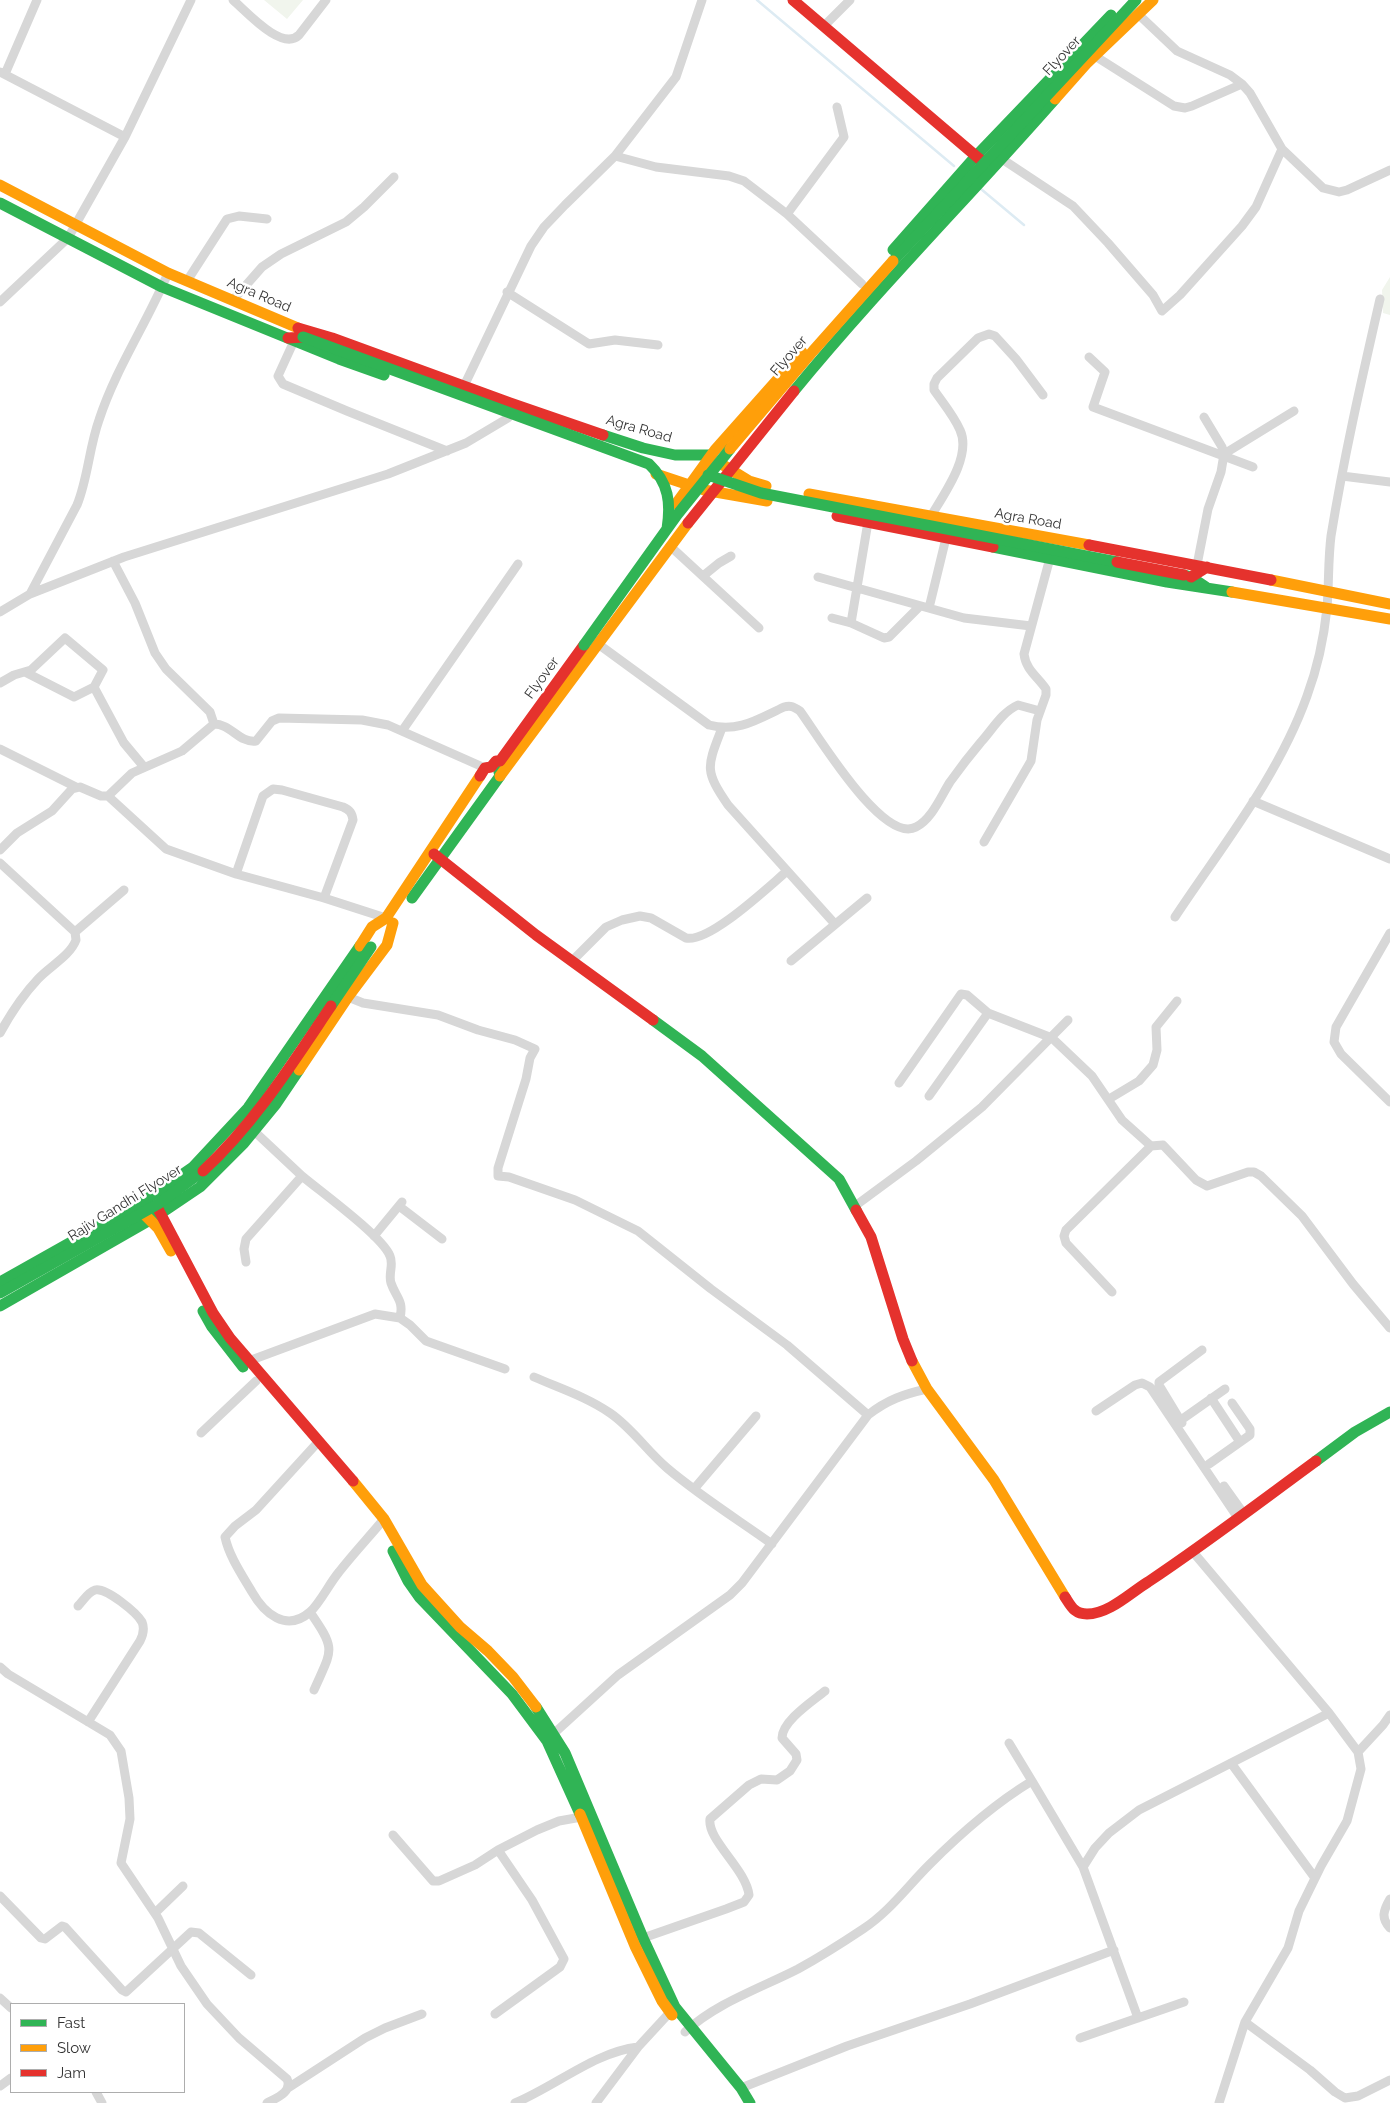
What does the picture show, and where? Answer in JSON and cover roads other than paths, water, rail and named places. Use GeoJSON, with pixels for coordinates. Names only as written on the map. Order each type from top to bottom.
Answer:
{"type":"FeatureCollection","features":[{"type":"Feature","properties":{"kind":"main road"},"geometry":{"type":"LineString","coordinates":[[793,0],[992,170]]}},
{"type":"Feature","properties":{"kind":"main road"},"geometry":{"type":"LineString","coordinates":[[0,1306],[149,1221],[200,1187],[254,1131],[276,1104],[386,945],[389,921],[430,851],[486,767],[711,455],[976,156],[1125,0]]}},
{"type":"Feature","properties":{"kind":"main road","name":"Flyover"},"geometry":{"type":"LineString","coordinates":[[501,760],[708,475],[882,273],[1136,0]]}},
{"type":"Feature","properties":{"kind":"main road"},"geometry":{"type":"LineString","coordinates":[[0,1282],[137,1205],[193,1167],[248,1108],[372,927],[389,921],[441,859],[597,643],[711,492],[835,341],[1095,56],[1153,0]]}},
{"type":"Feature","properties":{"kind":"main road","name":"Agra Road"},"geometry":{"type":"LineString","coordinates":[[0,185],[168,273],[292,326],[332,338],[643,448],[675,455],[711,455],[730,470],[760,486],[1202,566],[1390,604]]}},
{"type":"Feature","properties":{"kind":"main road","name":"Agra Road"},"geometry":{"type":"LineString","coordinates":[[0,203],[162,287],[295,339],[348,363],[508,418],[711,492],[750,498],[1167,582],[1390,619]]}},
{"type":"Feature","properties":{"kind":"main road"},"geometry":{"type":"LineString","coordinates":[[295,339],[650,464],[664,480],[668,490],[670,501],[666,531]]}},
{"type":"Feature","properties":{"kind":"main road"},"geometry":{"type":"LineString","coordinates":[[708,475],[761,493],[1188,576],[1206,587]]}},
{"type":"Feature","properties":{"kind":"main road"},"geometry":{"type":"LineString","coordinates":[[1188,576],[1202,566]]}},
{"type":"Feature","properties":{"kind":"main road"},"geometry":{"type":"LineString","coordinates":[[486,767],[491,767],[496,761],[501,760],[500,776]]}},
{"type":"Feature","properties":{"kind":"main road"},"geometry":{"type":"LineString","coordinates":[[430,851],[536,935],[702,1056],[817,1158],[839,1180],[871,1237],[903,1339],[916,1371],[927,1389],[994,1480],[1074,1611],[1083,1615],[1096,1614],[1110,1607],[1193,1552],[1355,1432],[1390,1412]]}},
{"type":"Feature","properties":{"kind":"main road","name":"Rajiv Gandhi Flyover"},"geometry":{"type":"LineString","coordinates":[[0,1293],[158,1204],[208,1166],[266,1102],[389,921]]}},
{"type":"Feature","properties":{"kind":"main road"},"geometry":{"type":"LineString","coordinates":[[150,1197],[161,1213],[213,1313],[256,1381],[316,1444]]}},
{"type":"Feature","properties":{"kind":"main road"},"geometry":{"type":"LineString","coordinates":[[137,1205],[162,1234],[212,1327],[316,1444],[381,1523],[422,1585],[513,1686],[551,1737],[564,1775],[586,1816],[643,1938],[673,2010]]}},
{"type":"Feature","properties":{"kind":"main road"},"geometry":{"type":"LineString","coordinates":[[586,1816],[635,1946],[673,2010],[742,2103]]}},
{"type":"Feature","properties":{"kind":"main road"},"geometry":{"type":"LineString","coordinates":[[688,2030],[741,2088],[750,2103]]}},
{"type":"Feature","properties":{"kind":"street"},"geometry":{"type":"LineString","coordinates":[[37,0],[2,73],[125,137]]}},
{"type":"Feature","properties":{"kind":"street"},"geometry":{"type":"LineString","coordinates":[[0,302],[68,238],[125,137],[191,0]]}},
{"type":"Feature","properties":{"kind":"street"},"geometry":{"type":"LineString","coordinates":[[233,0],[271,33],[287,40],[296,38],[299,35],[326,0]]}},
{"type":"Feature","properties":{"kind":"street"},"geometry":{"type":"LineString","coordinates":[[464,386],[531,246],[544,227],[615,156],[676,77],[702,0]]}},
{"type":"Feature","properties":{"kind":"street"},"geometry":{"type":"LineString","coordinates":[[824,26],[850,0]]}},
{"type":"Feature","properties":{"kind":"street"},"geometry":{"type":"LineString","coordinates":[[1138,14],[1177,52],[1230,76],[1242,84],[1250,93],[1282,149],[1323,188],[1339,192],[1390,170]]}},
{"type":"Feature","properties":{"kind":"street"},"geometry":{"type":"LineString","coordinates":[[1095,56],[1174,106],[1186,108],[1242,84]]}},
{"type":"Feature","properties":{"kind":"street"},"geometry":{"type":"LineString","coordinates":[[786,214],[844,138],[837,107]]}},
{"type":"Feature","properties":{"kind":"street"},"geometry":{"type":"LineString","coordinates":[[1002,159],[1073,206],[1153,295],[1162,311],[1180,295],[1242,226],[1256,207],[1282,149]]}},
{"type":"Feature","properties":{"kind":"street"},"geometry":{"type":"LineString","coordinates":[[615,156],[666,169],[734,177],[756,188],[862,284]]}},
{"type":"Feature","properties":{"kind":"street"},"geometry":{"type":"LineString","coordinates":[[234,300],[262,267],[281,254],[346,222],[394,177]]}},
{"type":"Feature","properties":{"kind":"street"},"geometry":{"type":"LineString","coordinates":[[187,281],[227,219],[239,216],[267,219]]}},
{"type":"Feature","properties":{"kind":"street"},"geometry":{"type":"LineString","coordinates":[[30,594],[78,505],[83,491],[98,420],[168,273]]}},
{"type":"Feature","properties":{"kind":"street"},"geometry":{"type":"LineString","coordinates":[[508,292],[589,344],[615,340],[658,346]]}},
{"type":"Feature","properties":{"kind":"street"},"geometry":{"type":"LineString","coordinates":[[1175,917],[1284,751],[1307,696],[1327,609],[1331,538],[1342,476],[1380,299]]}},
{"type":"Feature","properties":{"kind":"street"},"geometry":{"type":"LineString","coordinates":[[931,516],[955,473],[961,458],[964,441],[960,429],[934,390],[937,378],[978,338],[989,334],[995,336],[1016,359],[1043,395]]}},
{"type":"Feature","properties":{"kind":"street"},"geometry":{"type":"LineString","coordinates":[[295,339],[278,376],[283,384],[447,451]]}},
{"type":"Feature","properties":{"kind":"street"},"geometry":{"type":"LineString","coordinates":[[1089,358],[1105,372],[1094,408],[1253,467]]}},
{"type":"Feature","properties":{"kind":"street"},"geometry":{"type":"LineString","coordinates":[[0,612],[30,594],[113,561],[366,482],[447,451],[483,434],[508,418],[510,402]]}},
{"type":"Feature","properties":{"kind":"street"},"geometry":{"type":"LineString","coordinates":[[1224,455],[1294,411]]}},
{"type":"Feature","properties":{"kind":"street"},"geometry":{"type":"LineString","coordinates":[[1202,566],[1208,509],[1221,472],[1224,455],[1204,417]]}},
{"type":"Feature","properties":{"kind":"street"},"geometry":{"type":"LineString","coordinates":[[1342,476],[1390,482]]}},
{"type":"Feature","properties":{"kind":"street"},"geometry":{"type":"LineString","coordinates":[[851,623],[868,522]]}},
{"type":"Feature","properties":{"kind":"street"},"geometry":{"type":"LineString","coordinates":[[929,608],[946,538]]}},
{"type":"Feature","properties":{"kind":"street"},"geometry":{"type":"LineString","coordinates":[[670,546],[759,628]]}},
{"type":"Feature","properties":{"kind":"street"},"geometry":{"type":"LineString","coordinates":[[703,576],[731,556]]}},
{"type":"Feature","properties":{"kind":"street"},"geometry":{"type":"LineString","coordinates":[[984,842],[1031,760],[1046,689],[1029,671],[1025,663],[1024,654],[1030,626],[1050,558]]}},
{"type":"Feature","properties":{"kind":"street"},"geometry":{"type":"LineString","coordinates":[[113,561],[135,603],[155,653],[166,669],[210,712],[214,724]]}},
{"type":"Feature","properties":{"kind":"street"},"geometry":{"type":"LineString","coordinates":[[402,731],[518,564]]}},
{"type":"Feature","properties":{"kind":"street"},"geometry":{"type":"LineString","coordinates":[[818,577],[919,607],[981,621],[1010,622],[1030,626]]}},
{"type":"Feature","properties":{"kind":"street"},"geometry":{"type":"LineString","coordinates":[[832,618],[851,623],[878,636],[889,637],[919,607]]}},
{"type":"Feature","properties":{"kind":"street"},"geometry":{"type":"LineString","coordinates":[[582,633],[708,724],[722,728],[734,728],[784,707],[795,707],[800,711],[870,807],[896,826],[915,828],[928,817],[967,758],[1006,712],[1018,705],[1040,711]]}},
{"type":"Feature","properties":{"kind":"street"},"geometry":{"type":"LineString","coordinates":[[0,672],[4,681],[25,672],[37,665],[65,638],[103,670],[94,687],[74,697],[25,672]]}},
{"type":"Feature","properties":{"kind":"street"},"geometry":{"type":"LineString","coordinates":[[94,687],[124,743],[144,767]]}},
{"type":"Feature","properties":{"kind":"street"},"geometry":{"type":"LineString","coordinates":[[108,796],[132,774],[182,751],[214,724],[220,724],[228,728],[249,742],[256,741],[272,721],[279,718],[378,722],[486,767]]}},
{"type":"Feature","properties":{"kind":"street"},"geometry":{"type":"LineString","coordinates":[[722,728],[709,766],[714,785],[728,805],[759,838],[786,872],[835,924]]}},
{"type":"Feature","properties":{"kind":"street"},"geometry":{"type":"LineString","coordinates":[[0,749],[76,787],[101,796],[108,796],[166,849],[236,874],[324,898],[389,921]]}},
{"type":"Feature","properties":{"kind":"street"},"geometry":{"type":"LineString","coordinates":[[0,850],[17,833],[52,812],[68,793],[76,787]]}},
{"type":"Feature","properties":{"kind":"street"},"geometry":{"type":"LineString","coordinates":[[236,874],[263,796],[273,789],[290,792],[349,809],[352,814],[353,820],[324,898]]}},
{"type":"Feature","properties":{"kind":"street"},"geometry":{"type":"LineString","coordinates":[[1252,802],[1390,859]]}},
{"type":"Feature","properties":{"kind":"street"},"geometry":{"type":"LineString","coordinates":[[0,863],[75,932],[76,940],[74,945],[23,996],[0,1033]]}},
{"type":"Feature","properties":{"kind":"street"},"geometry":{"type":"LineString","coordinates":[[572,961],[613,922],[640,916],[651,918],[693,940],[734,915],[786,872]]}},
{"type":"Feature","properties":{"kind":"street"},"geometry":{"type":"LineString","coordinates":[[75,932],[124,890]]}},
{"type":"Feature","properties":{"kind":"street"},"geometry":{"type":"LineString","coordinates":[[791,961],[868,898]]}},
{"type":"Feature","properties":{"kind":"street"},"geometry":{"type":"LineString","coordinates":[[1390,933],[1336,1027],[1334,1042],[1350,1064],[1390,1102]]}},
{"type":"Feature","properties":{"kind":"street"},"geometry":{"type":"LineString","coordinates":[[899,1082],[960,994],[967,995],[988,1013],[1052,1038],[1092,1076],[1122,1120],[1151,1146]]}},
{"type":"Feature","properties":{"kind":"street"},"geometry":{"type":"LineString","coordinates":[[348,998],[363,1003],[438,1015],[478,1030],[515,1040],[535,1049],[530,1058],[526,1079],[498,1168],[498,1176],[510,1177],[575,1200],[638,1231],[711,1289],[787,1345],[868,1415]]}},
{"type":"Feature","properties":{"kind":"street"},"geometry":{"type":"LineString","coordinates":[[1109,1100],[1139,1081],[1153,1065],[1157,1050],[1156,1027],[1177,1002]]}},
{"type":"Feature","properties":{"kind":"street"},"geometry":{"type":"LineString","coordinates":[[929,1096],[988,1013]]}},
{"type":"Feature","properties":{"kind":"street"},"geometry":{"type":"LineString","coordinates":[[855,1206],[916,1161],[982,1108],[1068,1020]]}},
{"type":"Feature","properties":{"kind":"street"},"geometry":{"type":"LineString","coordinates":[[292,1046],[308,1057]]}},
{"type":"Feature","properties":{"kind":"street"},"geometry":{"type":"LineString","coordinates":[[254,1131],[302,1176],[374,1236],[391,1257],[390,1279],[402,1305],[400,1318]]}},
{"type":"Feature","properties":{"kind":"street"},"geometry":{"type":"LineString","coordinates":[[1112,1292],[1066,1243],[1064,1236],[1066,1230],[1151,1146],[1163,1145],[1196,1180],[1207,1186],[1248,1172],[1254,1172],[1261,1176],[1302,1216],[1353,1284],[1390,1328]]}},
{"type":"Feature","properties":{"kind":"street"},"geometry":{"type":"LineString","coordinates":[[246,1262],[244,1249],[246,1239],[302,1176]]}},
{"type":"Feature","properties":{"kind":"street"},"geometry":{"type":"LineString","coordinates":[[374,1236],[400,1204],[442,1239]]}},
{"type":"Feature","properties":{"kind":"street"},"geometry":{"type":"LineString","coordinates":[[244,1363],[375,1314],[400,1318],[426,1341],[505,1369]]}},
{"type":"Feature","properties":{"kind":"street"},"geometry":{"type":"LineString","coordinates":[[1202,1350],[1159,1382],[1158,1385],[1241,1516]]}},
{"type":"Feature","properties":{"kind":"street"},"geometry":{"type":"LineString","coordinates":[[534,1377],[595,1404],[611,1414],[628,1427],[663,1465],[772,1544]]}},
{"type":"Feature","properties":{"kind":"street"},"geometry":{"type":"LineString","coordinates":[[201,1433],[256,1381]]}},
{"type":"Feature","properties":{"kind":"street"},"geometry":{"type":"LineString","coordinates":[[1096,1411],[1135,1385],[1142,1384],[1150,1387],[1241,1516]]}},
{"type":"Feature","properties":{"kind":"street"},"geometry":{"type":"LineString","coordinates":[[1180,1420],[1225,1388]]}},
{"type":"Feature","properties":{"kind":"street"},"geometry":{"type":"LineString","coordinates":[[551,1737],[618,1675],[730,1595],[756,1567],[868,1415],[890,1400],[903,1394],[927,1389]]}},
{"type":"Feature","properties":{"kind":"street"},"geometry":{"type":"LineString","coordinates":[[1211,1398],[1240,1442]]}},
{"type":"Feature","properties":{"kind":"street"},"geometry":{"type":"LineString","coordinates":[[1209,1464],[1251,1432],[1232,1403]]}},
{"type":"Feature","properties":{"kind":"street"},"geometry":{"type":"LineString","coordinates":[[694,1489],[756,1416]]}},
{"type":"Feature","properties":{"kind":"street"},"geometry":{"type":"LineString","coordinates":[[316,1444],[256,1510],[235,1526],[225,1537],[242,1576],[265,1611],[272,1617],[284,1620],[297,1620],[310,1612],[338,1573],[381,1523]]}},
{"type":"Feature","properties":{"kind":"street"},"geometry":{"type":"LineString","coordinates":[[1193,1552],[1329,1713],[1358,1752],[1362,1769],[1347,1821],[1299,1910],[1288,1948],[1245,2022],[1220,2103]]}},
{"type":"Feature","properties":{"kind":"street"},"geometry":{"type":"LineString","coordinates":[[78,1606],[91,1592],[102,1590],[112,1595],[137,1616],[144,1627],[140,1640],[88,1722]]}},
{"type":"Feature","properties":{"kind":"street"},"geometry":{"type":"LineString","coordinates":[[310,1612],[325,1634],[329,1646],[327,1659],[314,1690]]}},
{"type":"Feature","properties":{"kind":"street"},"geometry":{"type":"LineString","coordinates":[[0,1667],[8,1674],[110,1735],[121,1752],[130,1819],[120,1863],[155,1913],[181,1966],[207,2004],[239,2038],[281,2073],[289,2084],[288,2088]]}},
{"type":"Feature","properties":{"kind":"street"},"geometry":{"type":"LineString","coordinates":[[643,1938],[744,1902],[749,1895],[748,1886],[711,1830],[710,1819],[749,1785],[761,1780],[777,1780],[794,1766],[797,1760],[796,1754],[782,1738],[782,1732],[790,1720],[825,1691]]}},
{"type":"Feature","properties":{"kind":"street"},"geometry":{"type":"LineString","coordinates":[[1083,1867],[1095,1848],[1109,1833],[1139,1810],[1329,1713]]}},
{"type":"Feature","properties":{"kind":"street"},"geometry":{"type":"LineString","coordinates":[[1358,1752],[1390,1715]]}},
{"type":"Feature","properties":{"kind":"street"},"geometry":{"type":"LineString","coordinates":[[1009,1743],[1083,1867],[1138,2018]]}},
{"type":"Feature","properties":{"kind":"street"},"geometry":{"type":"LineString","coordinates":[[1231,1763],[1315,1878]]}},
{"type":"Feature","properties":{"kind":"street"},"geometry":{"type":"LineString","coordinates":[[688,2030],[720,2008],[800,1968],[864,1929],[888,1909],[929,1865],[991,1808],[1032,1781]]}},
{"type":"Feature","properties":{"kind":"street"},"geometry":{"type":"LineString","coordinates":[[393,1835],[433,1881],[442,1880],[475,1865],[498,1850],[546,1826],[586,1816]]}},
{"type":"Feature","properties":{"kind":"street"},"geometry":{"type":"LineString","coordinates":[[495,2014],[560,1967],[564,1959],[532,1900],[498,1850]]}},
{"type":"Feature","properties":{"kind":"street"},"geometry":{"type":"LineString","coordinates":[[155,1913],[182,1886]]}},
{"type":"Feature","properties":{"kind":"street"},"geometry":{"type":"LineString","coordinates":[[0,1896],[41,1938],[45,1939],[62,1926],[65,1927],[122,1990],[126,1992],[194,1931],[251,1975]]}},
{"type":"Feature","properties":{"kind":"street"},"geometry":{"type":"LineString","coordinates":[[1390,1899],[1383,1911],[1384,1920],[1390,1928]]}},
{"type":"Feature","properties":{"kind":"street"},"geometry":{"type":"LineString","coordinates":[[741,2088],[847,2046],[970,2004],[1114,1950]]}},
{"type":"Feature","properties":{"kind":"street"},"geometry":{"type":"LineString","coordinates":[[0,1998],[10,2007]]}},
{"type":"Feature","properties":{"kind":"street"},"geometry":{"type":"LineString","coordinates":[[1080,2038],[1184,2002]]}},
{"type":"Feature","properties":{"kind":"street"},"geometry":{"type":"LineString","coordinates":[[596,2103],[638,2047],[673,2010]]}},
{"type":"Feature","properties":{"kind":"street"},"geometry":{"type":"LineString","coordinates":[[267,2103],[365,2038],[422,2014]]}},
{"type":"Feature","properties":{"kind":"street"},"geometry":{"type":"LineString","coordinates":[[1245,2022],[1345,2098],[1358,2096],[1390,2080]]}},
{"type":"Feature","properties":{"kind":"street"},"geometry":{"type":"LineString","coordinates":[[516,2103],[610,2052],[638,2047]]}},
{"type":"Feature","properties":{"kind":"waterway"},"geometry":{"type":"LineString","coordinates":[[757,0],[954,166]]}},
{"type":"Feature","properties":{"kind":"waterway"},"geometry":{"type":"LineString","coordinates":[[981,189],[1024,225]]}}]}
